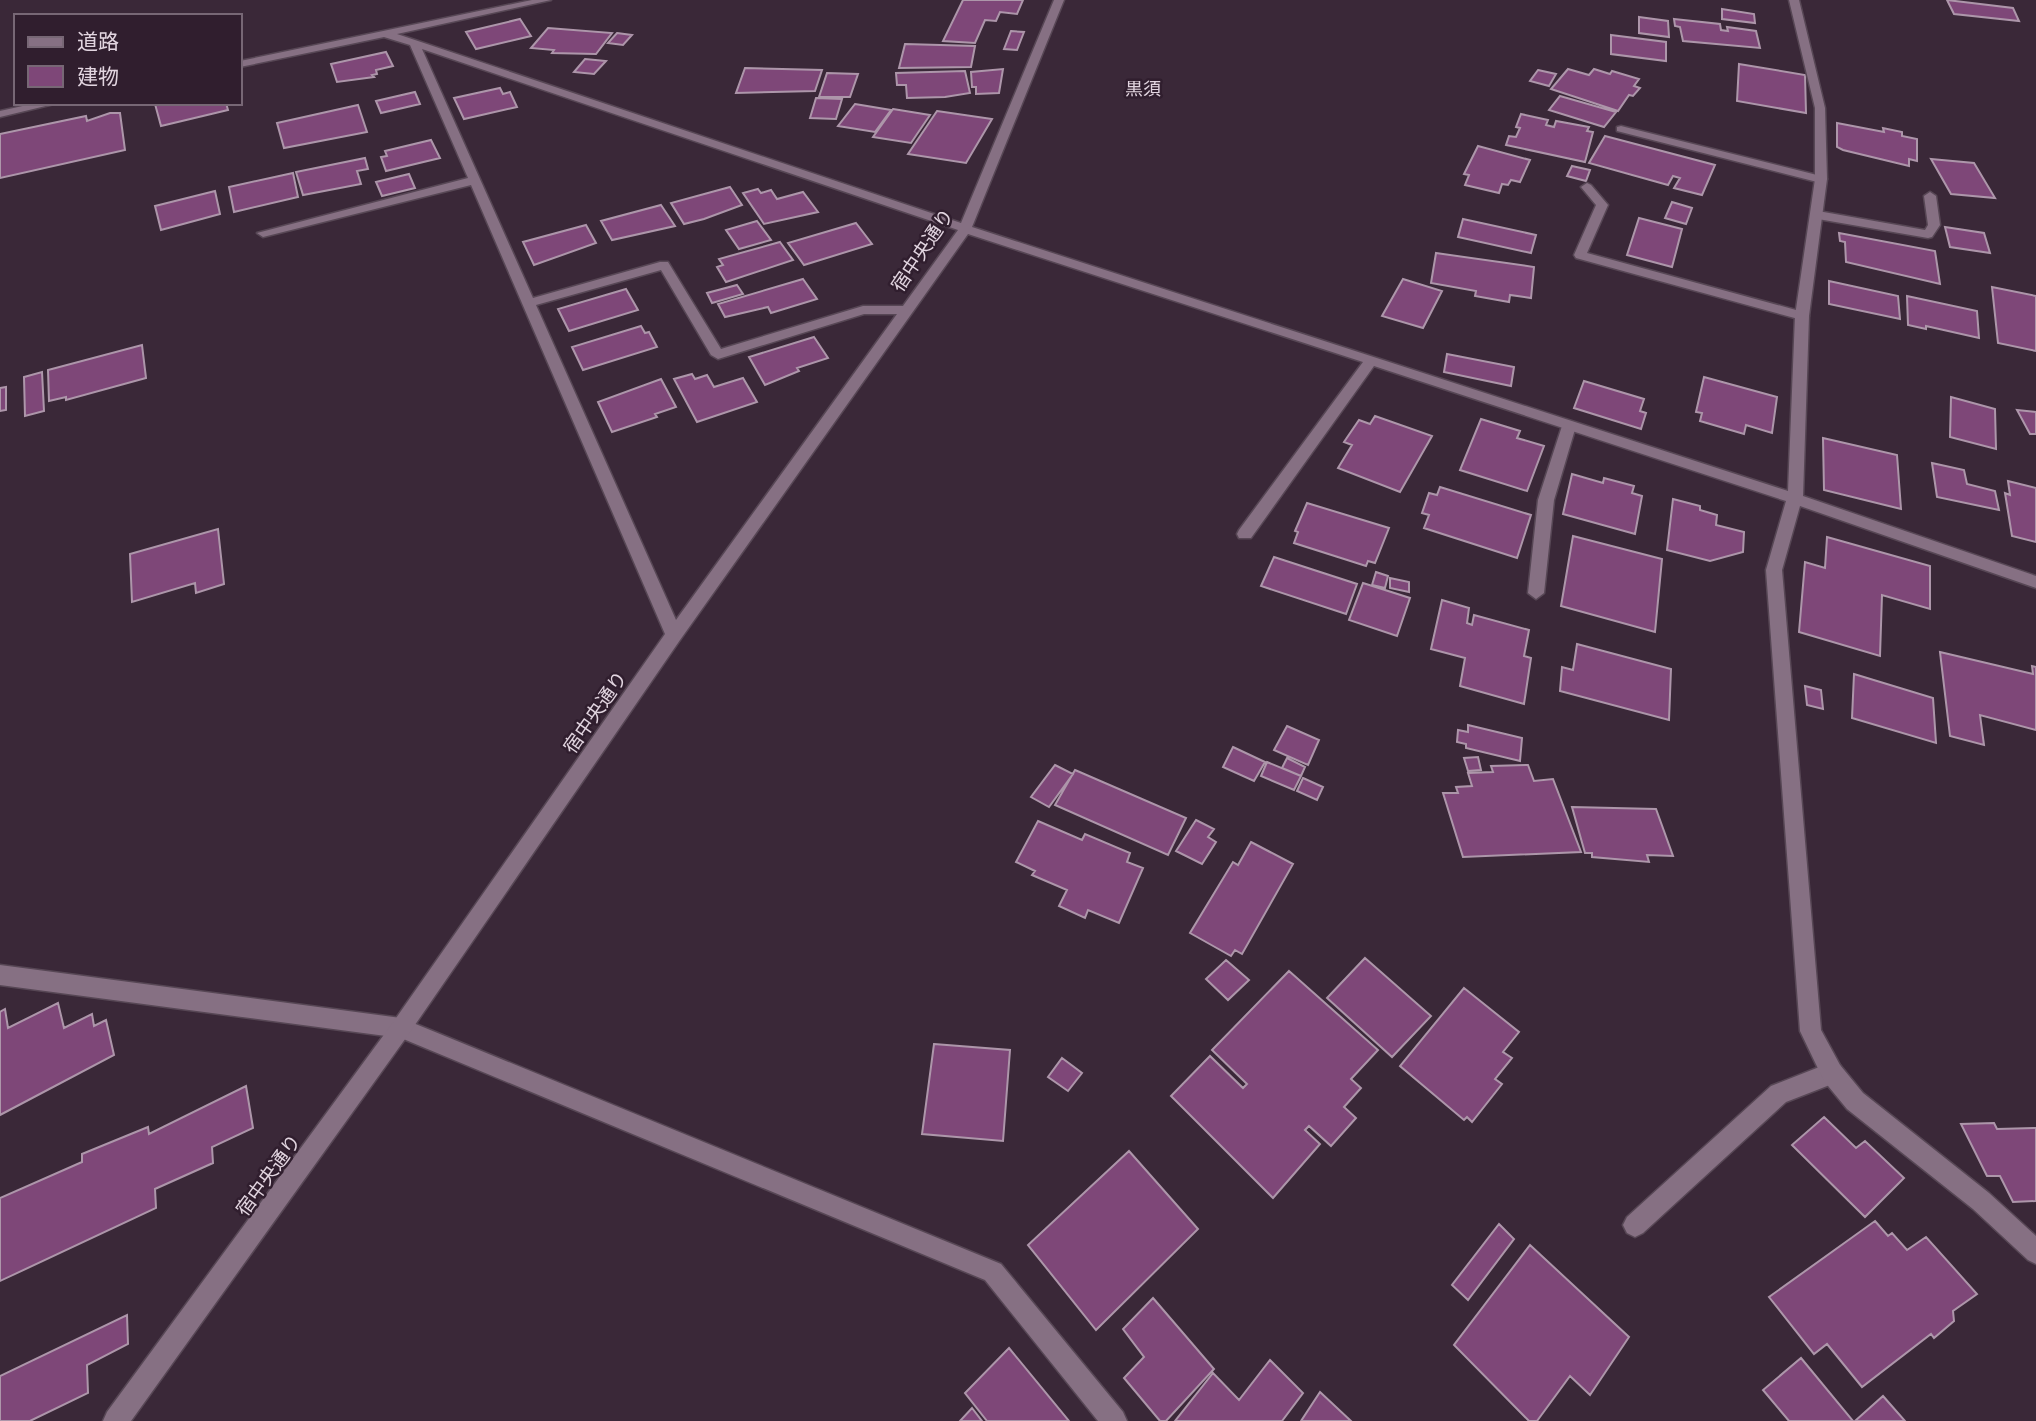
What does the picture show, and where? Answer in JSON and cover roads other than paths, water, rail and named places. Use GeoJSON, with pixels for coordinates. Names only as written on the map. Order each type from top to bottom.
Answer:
{"type":"FeatureCollection","features":[{"type":"Feature","properties":{"kind":"street"},"geometry":{"type":"LineString","coordinates":[[242,64],[546,0]]}},
{"type":"Feature","properties":{"kind":"street","name":"宿中央通り"},"geometry":{"type":"LineString","coordinates":[[116,1421],[401,1028],[674,635],[965,229],[1059,0]]}},
{"type":"Feature","properties":{"kind":"street"},"geometry":{"type":"LineString","coordinates":[[1794,0],[1820,108],[1821,179],[1818,215],[1801,316],[1795,496],[1774,570],[1811,1031],[1832,1073],[1855,1101],[1982,1201],[2036,1252]]}},
{"type":"Feature","properties":{"kind":"street"},"geometry":{"type":"LineString","coordinates":[[386,34],[965,229],[1372,359],[1569,426],[1795,496],[2036,582]]}},
{"type":"Feature","properties":{"kind":"street"},"geometry":{"type":"LineString","coordinates":[[414,43],[674,635]]}},
{"type":"Feature","properties":{"kind":"street"},"geometry":{"type":"LineString","coordinates":[[0,114],[43,105]]}},
{"type":"Feature","properties":{"kind":"street"},"geometry":{"type":"LineString","coordinates":[[1621,128],[1821,179]]}},
{"type":"Feature","properties":{"kind":"street"},"geometry":{"type":"LineString","coordinates":[[262,233],[476,180]]}},
{"type":"Feature","properties":{"kind":"street"},"geometry":{"type":"LineString","coordinates":[[1587,187],[1602,205],[1580,255],[1801,316]]}},
{"type":"Feature","properties":{"kind":"street"},"geometry":{"type":"LineString","coordinates":[[1818,215],[1928,234],[1934,225],[1930,196]]}},
{"type":"Feature","properties":{"kind":"street"},"geometry":{"type":"LineString","coordinates":[[530,303],[663,265],[718,355],[863,310],[907,310]]}},
{"type":"Feature","properties":{"kind":"street"},"geometry":{"type":"LineString","coordinates":[[1245,534],[1372,359]]}},
{"type":"Feature","properties":{"kind":"street"},"geometry":{"type":"LineString","coordinates":[[1536,593],[1546,500],[1569,426]]}},
{"type":"Feature","properties":{"kind":"street"},"geometry":{"type":"LineString","coordinates":[[0,975],[401,1028],[993,1272],[1114,1421]]}},
{"type":"Feature","properties":{"kind":"street"},"geometry":{"type":"LineString","coordinates":[[1635,1225],[1779,1094],[1832,1073]]}},
{"type":"Feature","properties":{"kind":"district","name":"黒須"},"geometry":{"type":"Point","coordinates":[1143,89]}}]}
